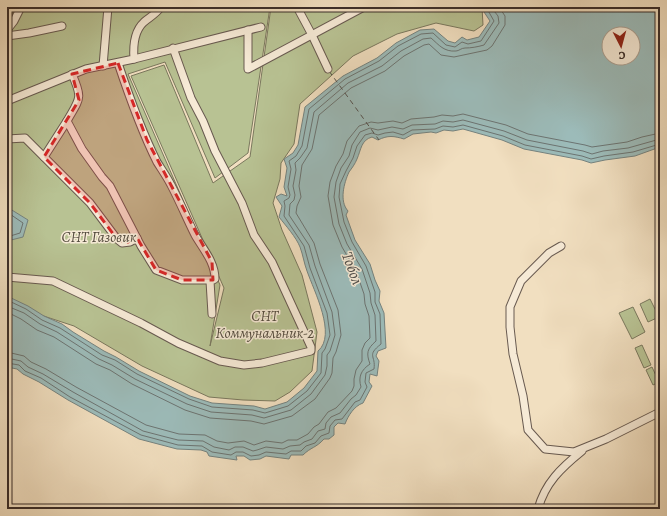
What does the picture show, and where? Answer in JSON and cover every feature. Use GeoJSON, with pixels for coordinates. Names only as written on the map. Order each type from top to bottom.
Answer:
{"type":"FeatureCollection","features":[{"type":"Feature","properties":{"kind":"street"},"geometry":{"type":"LineString","coordinates":[[7,30],[14,21],[21,7]]}},
{"type":"Feature","properties":{"kind":"street"},"geometry":{"type":"LineString","coordinates":[[103,66],[108,7]]}},
{"type":"Feature","properties":{"kind":"street"},"geometry":{"type":"LineString","coordinates":[[134,59],[134,42],[139,28],[158,12],[161,7]]}},
{"type":"Feature","properties":{"kind":"street"},"geometry":{"type":"LineString","coordinates":[[297,7],[328,69]]}},
{"type":"Feature","properties":{"kind":"street"},"geometry":{"type":"LineString","coordinates":[[248,30],[248,69],[364,7]]}},
{"type":"Feature","properties":{"kind":"street"},"geometry":{"type":"LineString","coordinates":[[7,36],[62,26]]}},
{"type":"Feature","properties":{"kind":"street"},"geometry":{"type":"LineString","coordinates":[[7,101],[86,69],[118,63],[261,27]]}},
{"type":"Feature","properties":{"kind":"street"},"geometry":{"type":"LineString","coordinates":[[7,277],[53,281],[141,323],[178,343],[220,361],[244,365],[262,363],[311,351],[311,347],[272,262],[254,235],[242,203],[215,151],[203,121],[191,98],[173,48]]}},
{"type":"Feature","properties":{"kind":"street"},"geometry":{"type":"LineString","coordinates":[[67,121],[82,149],[110,186],[137,238],[156,270],[182,280],[210,281],[215,279],[212,262],[196,236],[171,184],[158,163],[147,140],[130,99],[118,63]]}},
{"type":"Feature","properties":{"kind":"street"},"geometry":{"type":"LineString","coordinates":[[44,157],[79,99],[78,88],[72,74]]}},
{"type":"Feature","properties":{"kind":"street"},"geometry":{"type":"LineString","coordinates":[[7,139],[25,138],[90,203],[117,239],[122,243],[126,243],[137,238]]}},
{"type":"Feature","properties":{"kind":"street"},"geometry":{"type":"LineString","coordinates":[[561,246],[549,253],[521,281],[510,307],[510,327],[513,354],[523,396],[528,430],[546,449],[574,452],[660,412]]}},
{"type":"Feature","properties":{"kind":"street"},"geometry":{"type":"LineString","coordinates":[[210,281],[212,314]]}},
{"type":"Feature","properties":{"kind":"street"},"geometry":{"type":"LineString","coordinates":[[538,509],[542,495],[561,469],[586,447]]}},
{"type":"Feature","properties":{"kind":"highlighted area"},"geometry":{"type":"Polygon","coordinates":[[[118,63],[147,140],[212,262],[213,280],[182,280],[156,270],[137,238],[126,243],[117,239],[90,203],[44,157],[79,100],[72,74],[118,63]]]}},
{"type":"Feature","properties":{"kind":"green space","name":"СНТ Газовик"},"geometry":{"type":"Polygon","coordinates":[[[14,7],[124,7],[124,10],[150,7],[270,7],[248,153],[215,178],[165,62],[128,74],[220,285],[210,346],[224,288],[131,76],[164,65],[213,183],[250,157],[271,7],[482,7],[483,25],[474,31],[436,23],[397,34],[353,56],[300,104],[294,144],[281,163],[280,179],[273,203],[282,230],[302,275],[317,332],[312,371],[290,392],[275,401],[209,397],[142,366],[74,326],[7,304],[7,38],[14,7]]]}},
{"type":"Feature","properties":{"kind":"green space"},"geometry":{"type":"Polygon","coordinates":[[[650,299],[659,317],[648,322],[640,304],[650,299]]]}},
{"type":"Feature","properties":{"kind":"green space"},"geometry":{"type":"Polygon","coordinates":[[[633,307],[645,332],[632,339],[619,313],[633,307]]]}},
{"type":"Feature","properties":{"kind":"green space"},"geometry":{"type":"Polygon","coordinates":[[[642,345],[651,365],[644,368],[635,348],[642,345]]]}},
{"type":"Feature","properties":{"kind":"green space"},"geometry":{"type":"Polygon","coordinates":[[[652,367],[659,382],[653,385],[646,370],[652,367]]]}},
{"type":"Feature","properties":{"kind":"water","name":"Тобол"},"geometry":{"type":"Polygon","coordinates":[[[482,7],[660,7],[660,147],[635,156],[591,163],[524,149],[502,140],[463,129],[453,131],[444,130],[436,133],[431,132],[413,134],[404,139],[391,136],[378,140],[372,137],[368,138],[363,143],[355,163],[347,176],[343,197],[345,207],[348,211],[346,215],[355,240],[370,264],[380,291],[379,301],[384,313],[386,348],[378,351],[376,356],[379,361],[377,376],[370,374],[369,382],[372,386],[363,403],[357,406],[345,424],[338,423],[334,427],[334,435],[329,439],[324,439],[303,455],[291,455],[289,459],[266,456],[260,459],[250,460],[244,456],[236,456],[237,460],[209,456],[207,452],[201,450],[177,449],[139,439],[68,400],[17,369],[7,367],[7,296],[62,324],[139,371],[190,396],[212,403],[254,406],[265,409],[287,402],[304,388],[317,371],[318,351],[323,344],[325,335],[325,324],[319,301],[306,268],[300,247],[279,217],[282,206],[276,197],[281,194],[287,196],[284,187],[287,168],[284,159],[293,153],[298,145],[305,107],[343,76],[377,58],[396,43],[420,30],[434,29],[448,41],[455,43],[462,37],[467,40],[479,37],[490,21],[482,7]]]}},
{"type":"Feature","properties":{"kind":"water"},"geometry":{"type":"Polygon","coordinates":[[[7,207],[28,220],[23,237],[7,241],[7,207]]]}},
{"type":"Feature","properties":{"kind":"ferry route"},"geometry":{"type":"LineString","coordinates":[[329,71],[379,140]]}},
{"type":"Feature","properties":{"kind":"park label","name":"СНТ Коммунальник-2"},"geometry":{"type":"Point","coordinates":[265,324]}}]}
